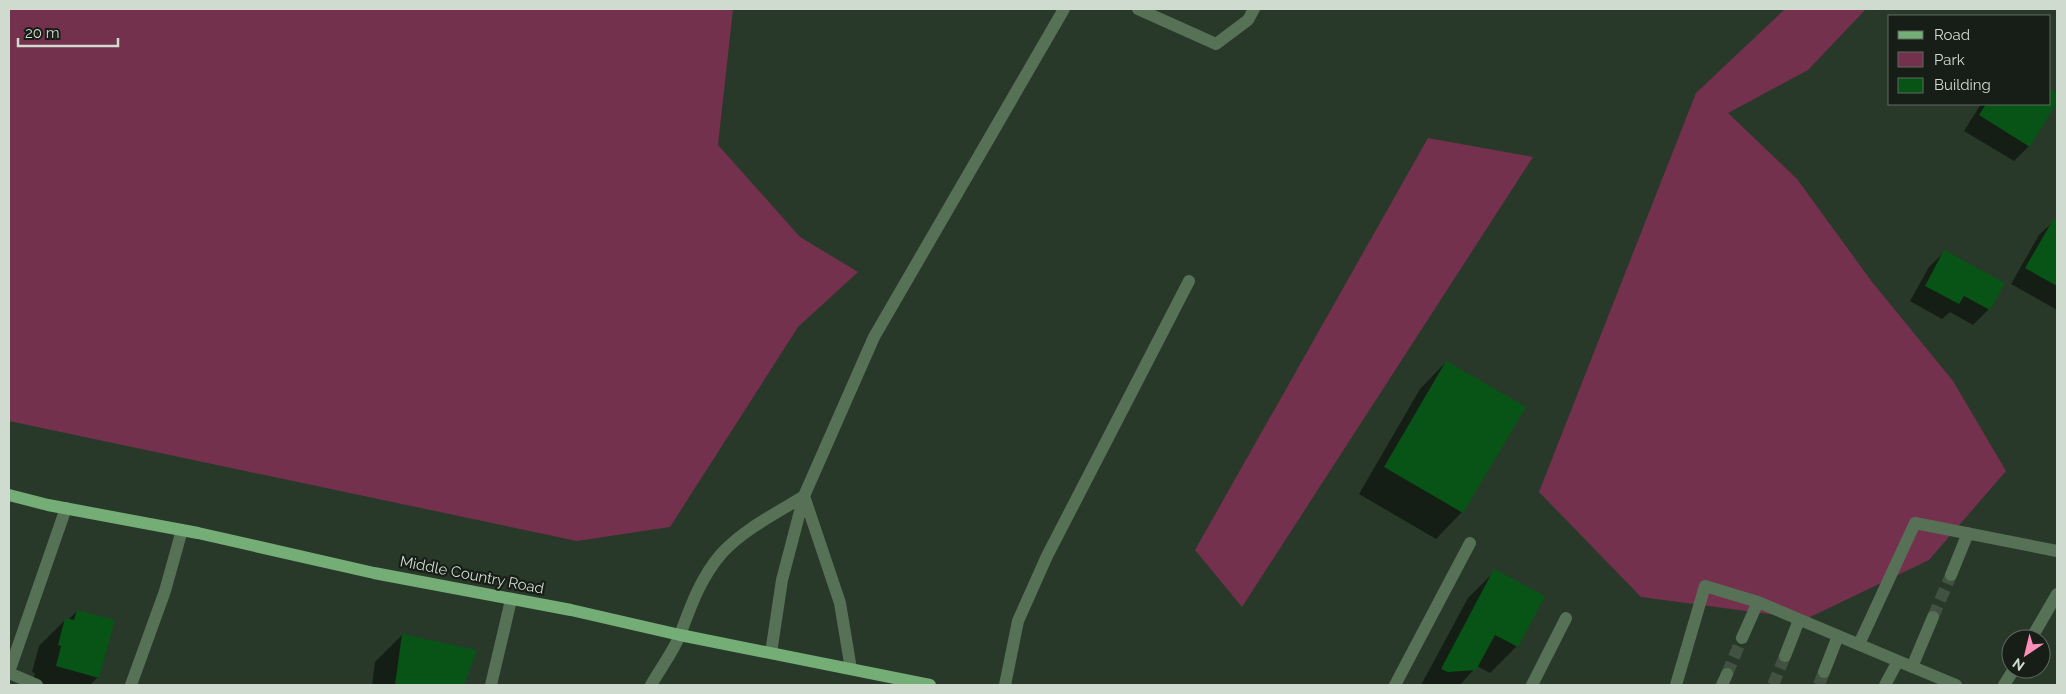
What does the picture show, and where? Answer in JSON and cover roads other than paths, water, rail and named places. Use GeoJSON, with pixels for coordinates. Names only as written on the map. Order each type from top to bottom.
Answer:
{"type":"FeatureCollection","features":[{"type":"Feature","properties":{"kind":"main road","name":"Middle Country Road"},"geometry":{"type":"LineString","coordinates":[[9,495],[182,530],[374,573],[571,610],[680,635],[930,685]]}},
{"type":"Feature","properties":{"kind":"street"},"geometry":{"type":"LineString","coordinates":[[770,653],[782,580],[804,496],[874,337],[1064,9]]}},
{"type":"Feature","properties":{"kind":"street"},"geometry":{"type":"LineString","coordinates":[[1138,9],[1216,44],[1248,20],[1254,9]]}},
{"type":"Feature","properties":{"kind":"street"},"geometry":{"type":"LineString","coordinates":[[1005,685],[1018,621],[1048,556],[1189,281]]}},
{"type":"Feature","properties":{"kind":"street"},"geometry":{"type":"LineString","coordinates":[[651,685],[680,635],[683,622],[704,576],[735,540],[804,496]]}},
{"type":"Feature","properties":{"kind":"street"},"geometry":{"type":"LineString","coordinates":[[804,496],[840,603],[851,669]]}},
{"type":"Feature","properties":{"kind":"street"},"geometry":{"type":"LineString","coordinates":[[37,685],[9,673],[66,508]]}},
{"type":"Feature","properties":{"kind":"street"},"geometry":{"type":"LineString","coordinates":[[1859,644],[1915,523],[2057,551]]}},
{"type":"Feature","properties":{"kind":"street"},"geometry":{"type":"LineString","coordinates":[[131,685],[165,591],[182,530]]}},
{"type":"Feature","properties":{"kind":"street"},"geometry":{"type":"LineString","coordinates":[[1951,575],[1968,533]]}},
{"type":"Feature","properties":{"kind":"street"},"geometry":{"type":"LineString","coordinates":[[1395,685],[1470,543]]}},
{"type":"Feature","properties":{"kind":"street"},"geometry":{"type":"LineString","coordinates":[[1676,685],[1705,586],[1758,602],[1956,685]]}},
{"type":"Feature","properties":{"kind":"street"},"geometry":{"type":"LineString","coordinates":[[2039,629],[2052,614],[2057,594]]}},
{"type":"Feature","properties":{"kind":"street"},"geometry":{"type":"LineString","coordinates":[[492,685],[511,600]]}},
{"type":"Feature","properties":{"kind":"street"},"geometry":{"type":"LineString","coordinates":[[1742,638],[1758,602]]}},
{"type":"Feature","properties":{"kind":"street"},"geometry":{"type":"LineString","coordinates":[[1912,666],[1933,617]]}},
{"type":"Feature","properties":{"kind":"street"},"geometry":{"type":"LineString","coordinates":[[1532,685],[1566,618]]}},
{"type":"Feature","properties":{"kind":"street"},"geometry":{"type":"LineString","coordinates":[[1785,656],[1799,620]]}},
{"type":"Feature","properties":{"kind":"street"},"geometry":{"type":"LineString","coordinates":[[1824,672],[1838,636]]}},
{"type":"Feature","properties":{"kind":"street"},"geometry":{"type":"LineString","coordinates":[[1885,685],[1898,661]]}},
{"type":"Feature","properties":{"kind":"tunnel"},"geometry":{"type":"LineString","coordinates":[[1933,617],[1951,575]]}},
{"type":"Feature","properties":{"kind":"tunnel"},"geometry":{"type":"LineString","coordinates":[[1727,674],[1742,638]]}},
{"type":"Feature","properties":{"kind":"tunnel"},"geometry":{"type":"LineString","coordinates":[[1773,685],[1785,656]]}},
{"type":"Feature","properties":{"kind":"tunnel"},"geometry":{"type":"LineString","coordinates":[[1819,685],[1824,672]]}}]}
